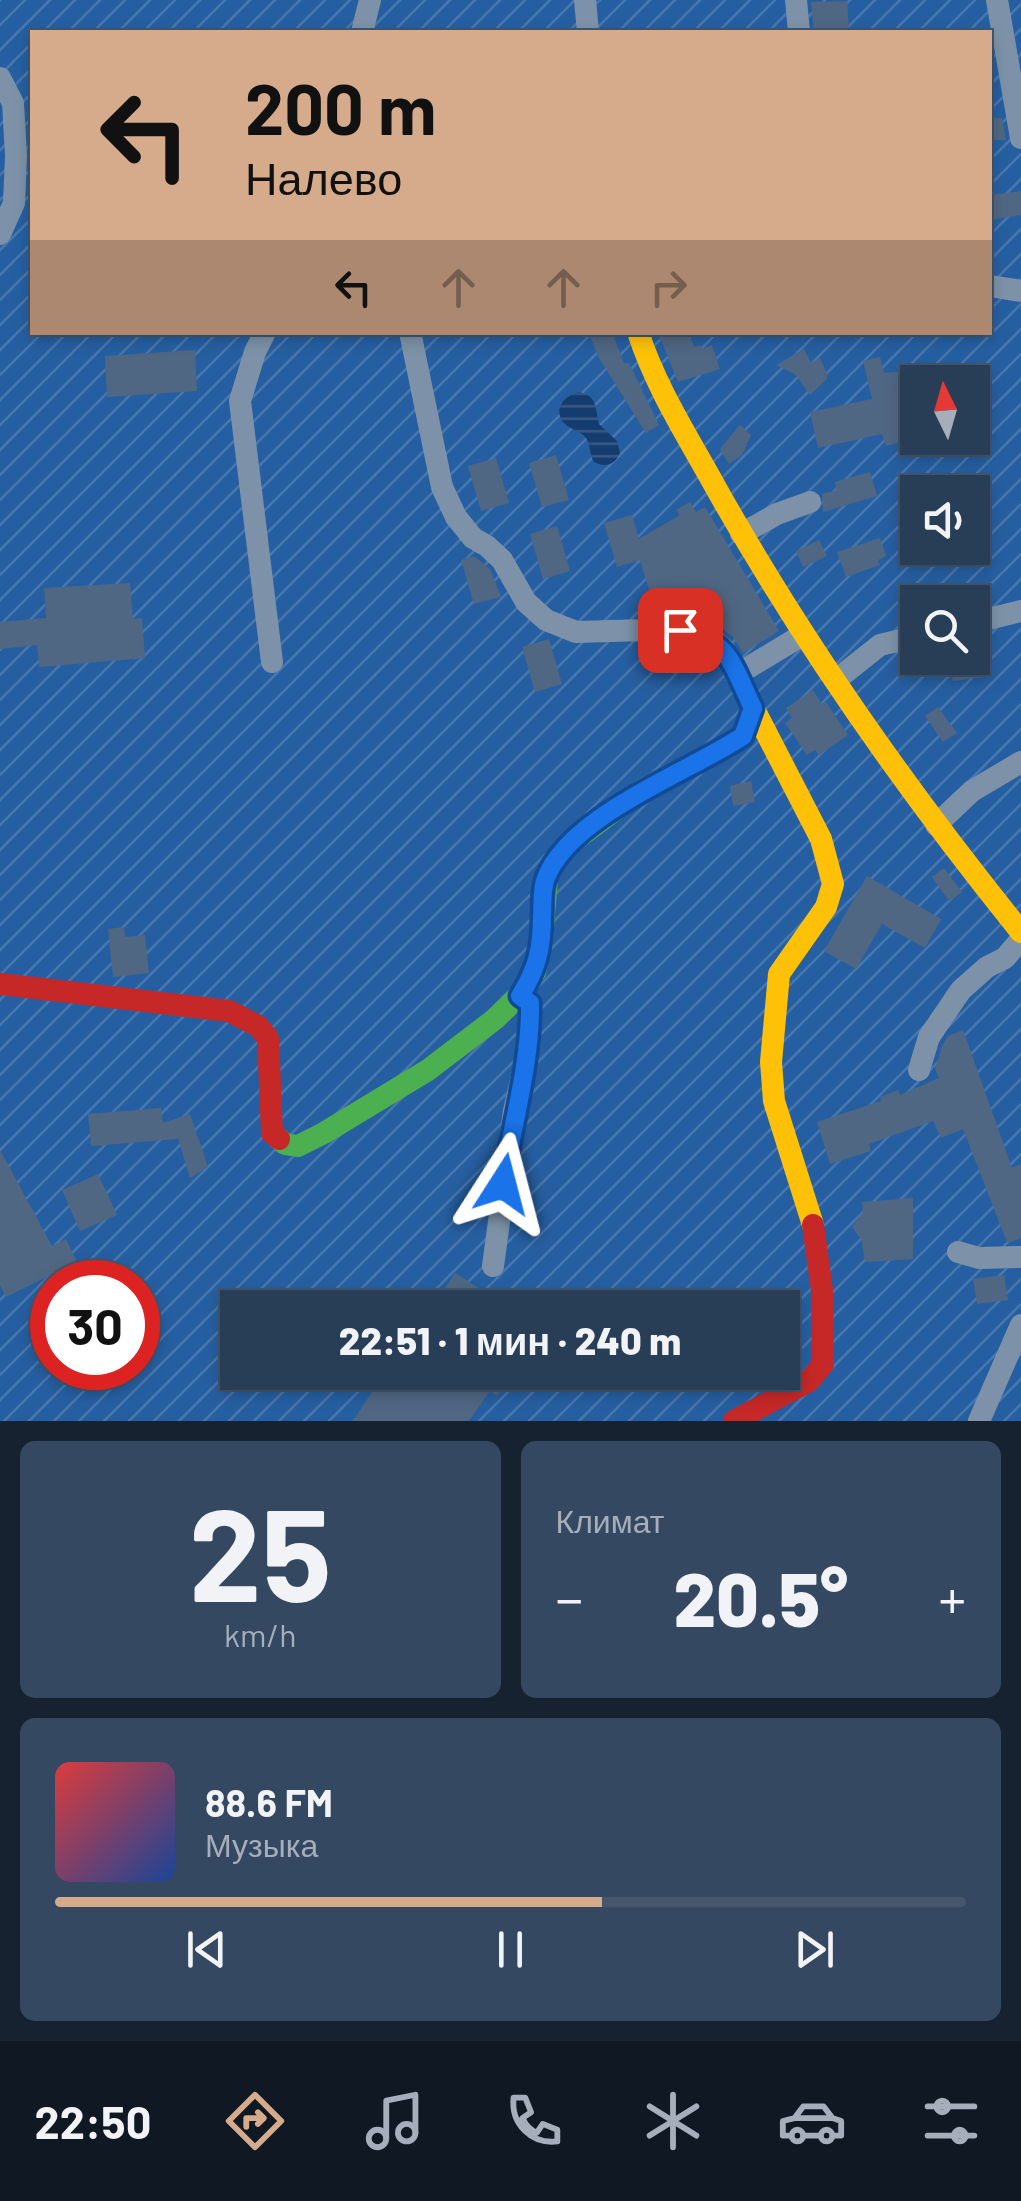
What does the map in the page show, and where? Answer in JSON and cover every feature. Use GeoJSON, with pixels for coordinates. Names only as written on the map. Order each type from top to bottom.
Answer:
{"type":"FeatureCollection","features":[{"type":"Feature","properties":{"kind":"street"},"geometry":{"type":"LineString","coordinates":[[362,30],[370,0]]}},
{"type":"Feature","properties":{"kind":"street"},"geometry":{"type":"LineString","coordinates":[[585,0],[588,30]]}},
{"type":"Feature","properties":{"kind":"street"},"geometry":{"type":"LineString","coordinates":[[796,0],[799,30]]}},
{"type":"Feature","properties":{"kind":"street"},"geometry":{"type":"LineString","coordinates":[[998,0],[1012,31],[1021,138]]}},
{"type":"Feature","properties":{"kind":"street"},"geometry":{"type":"LineString","coordinates":[[0,78],[16,120],[14,203],[0,234]]}},
{"type":"Feature","properties":{"kind":"street"},"geometry":{"type":"LineString","coordinates":[[992,286],[1021,291]]}},
{"type":"Feature","properties":{"kind":"street"},"geometry":{"type":"LineString","coordinates":[[264,335],[240,401],[272,662]]}},
{"type":"Feature","properties":{"kind":"street"},"geometry":{"type":"LineString","coordinates":[[411,335],[442,487],[456,517],[472,538],[488,546],[502,560],[526,602],[546,620],[576,632],[680,630],[707,636],[724,649],[821,840],[833,884],[826,907],[780,974],[771,1062],[774,1101],[811,1211],[822,1290],[823,1364],[809,1382],[734,1421]]}},
{"type":"Feature","properties":{"kind":"street"},"geometry":{"type":"LineString","coordinates":[[639,335],[652,369],[740,534],[936,826],[1021,936],[1005,958],[987,966],[962,990],[928,1038],[919,1070]]}},
{"type":"Feature","properties":{"kind":"street"},"geometry":{"type":"LineString","coordinates":[[740,534],[810,502]]}},
{"type":"Feature","properties":{"kind":"street"},"geometry":{"type":"LineString","coordinates":[[990,618],[1021,611]]}},
{"type":"Feature","properties":{"kind":"street"},"geometry":{"type":"LineString","coordinates":[[736,675],[804,634]]}},
{"type":"Feature","properties":{"kind":"street"},"geometry":{"type":"LineString","coordinates":[[836,680],[880,645],[900,640]]}},
{"type":"Feature","properties":{"kind":"street"},"geometry":{"type":"LineString","coordinates":[[0,984],[188,1004],[245,1017],[268,1038],[272,1133],[285,1144],[298,1146],[487,1029],[520,996],[535,972],[542,946],[543,885],[564,848],[647,787],[743,736],[753,708]]}},
{"type":"Feature","properties":{"kind":"street"},"geometry":{"type":"LineString","coordinates":[[936,826],[972,790],[1021,762]]}},
{"type":"Feature","properties":{"kind":"street"},"geometry":{"type":"LineString","coordinates":[[493,1266],[514,1111],[526,1059],[530,1003],[520,996]]}},
{"type":"Feature","properties":{"kind":"street"},"geometry":{"type":"LineString","coordinates":[[958,1252],[979,1258],[1021,1257]]}},
{"type":"Feature","properties":{"kind":"street"},"geometry":{"type":"LineString","coordinates":[[980,1421],[1021,1325]]}},
{"type":"Feature","properties":{"kind":"shaded area"},"geometry":{"type":"Polygon","coordinates":[[[0,0],[1021,0],[1021,1421],[0,1421],[0,0]]]}},
{"type":"Feature","properties":{"kind":"shaded area"},"geometry":{"type":"Polygon","coordinates":[[[579,392],[593,400],[599,424],[617,441],[620,453],[609,464],[594,462],[586,438],[561,418],[562,403],[579,392]]]}},
{"type":"Feature","properties":{"kind":"building"},"geometry":{"type":"Polygon","coordinates":[[[847,1],[849,30],[814,30],[811,2],[847,1]]]}},
{"type":"Feature","properties":{"kind":"building"},"geometry":{"type":"Polygon","coordinates":[[[992,118],[1002,118],[1006,140],[992,140],[992,118]]]}},
{"type":"Feature","properties":{"kind":"building"},"geometry":{"type":"Polygon","coordinates":[[[1021,191],[1021,215],[992,220],[992,195],[1021,191]]]}},
{"type":"Feature","properties":{"kind":"building"},"geometry":{"type":"Polygon","coordinates":[[[589,335],[613,335],[624,363],[629,363],[659,425],[646,433],[599,358],[589,335]]]}},
{"type":"Feature","properties":{"kind":"building"},"geometry":{"type":"Polygon","coordinates":[[[659,335],[690,335],[694,347],[701,345],[702,349],[712,345],[720,369],[678,382],[659,335]]]}},
{"type":"Feature","properties":{"kind":"building"},"geometry":{"type":"Polygon","coordinates":[[[804,349],[811,363],[820,358],[827,374],[827,379],[810,395],[795,374],[776,365],[804,349]]]}},
{"type":"Feature","properties":{"kind":"building"},"geometry":{"type":"Polygon","coordinates":[[[195,350],[197,391],[107,397],[105,356],[195,350]]]}},
{"type":"Feature","properties":{"kind":"building"},"geometry":{"type":"Polygon","coordinates":[[[880,357],[884,373],[900,372],[900,442],[886,446],[882,434],[818,448],[810,412],[872,399],[863,361],[880,357]]]}},
{"type":"Feature","properties":{"kind":"building"},"geometry":{"type":"Polygon","coordinates":[[[740,425],[751,435],[742,455],[729,464],[720,449],[740,425]]]}},
{"type":"Feature","properties":{"kind":"building"},"geometry":{"type":"Polygon","coordinates":[[[556,455],[569,500],[542,507],[529,463],[556,455]]]}},
{"type":"Feature","properties":{"kind":"building"},"geometry":{"type":"Polygon","coordinates":[[[496,458],[509,503],[481,511],[468,466],[496,458]]]}},
{"type":"Feature","properties":{"kind":"building"},"geometry":{"type":"Polygon","coordinates":[[[870,472],[877,496],[823,512],[822,494],[837,490],[835,482],[870,472]]]}},
{"type":"Feature","properties":{"kind":"building"},"geometry":{"type":"Polygon","coordinates":[[[690,502],[696,512],[705,507],[779,631],[743,653],[734,638],[715,623],[702,600],[656,613],[640,560],[617,567],[604,523],[632,515],[639,539],[680,515],[676,510],[690,502]]]}},
{"type":"Feature","properties":{"kind":"building"},"geometry":{"type":"Polygon","coordinates":[[[557,526],[570,571],[543,579],[530,534],[557,526]]]}},
{"type":"Feature","properties":{"kind":"building"},"geometry":{"type":"Polygon","coordinates":[[[880,538],[886,556],[878,560],[880,565],[846,577],[837,552],[880,538]]]}},
{"type":"Feature","properties":{"kind":"building"},"geometry":{"type":"Polygon","coordinates":[[[819,540],[827,556],[803,567],[796,551],[819,540]]]}},
{"type":"Feature","properties":{"kind":"building"},"geometry":{"type":"Polygon","coordinates":[[[474,556],[490,569],[501,597],[474,604],[461,560],[474,556]]]}},
{"type":"Feature","properties":{"kind":"building"},"geometry":{"type":"Polygon","coordinates":[[[130,583],[133,619],[142,618],[145,658],[39,667],[37,645],[0,649],[0,622],[46,618],[44,588],[130,583]]]}},
{"type":"Feature","properties":{"kind":"building"},"geometry":{"type":"Polygon","coordinates":[[[549,639],[562,684],[535,692],[522,647],[549,639]]]}},
{"type":"Feature","properties":{"kind":"building"},"geometry":{"type":"Polygon","coordinates":[[[951,675],[984,675],[984,677],[953,681],[951,675]]]}},
{"type":"Feature","properties":{"kind":"building"},"geometry":{"type":"Polygon","coordinates":[[[813,690],[848,735],[819,755],[815,750],[807,755],[785,723],[792,718],[786,708],[813,690]]]}},
{"type":"Feature","properties":{"kind":"building"},"geometry":{"type":"Polygon","coordinates":[[[938,707],[957,733],[943,742],[925,716],[938,707]]]}},
{"type":"Feature","properties":{"kind":"building"},"geometry":{"type":"Polygon","coordinates":[[[751,781],[755,802],[733,806],[730,786],[751,781]]]}},
{"type":"Feature","properties":{"kind":"building"},"geometry":{"type":"Polygon","coordinates":[[[944,868],[962,892],[949,901],[932,877],[944,868]]]}},
{"type":"Feature","properties":{"kind":"building"},"geometry":{"type":"Polygon","coordinates":[[[867,876],[941,919],[925,948],[882,924],[856,969],[824,951],[867,876]]]}},
{"type":"Feature","properties":{"kind":"building"},"geometry":{"type":"Polygon","coordinates":[[[124,927],[125,937],[145,935],[149,973],[113,977],[108,929],[124,927]]]}},
{"type":"Feature","properties":{"kind":"building"},"geometry":{"type":"Polygon","coordinates":[[[963,1030],[1012,1168],[1021,1164],[1021,1238],[1010,1242],[963,1129],[941,1138],[933,1121],[869,1144],[871,1151],[830,1164],[817,1122],[939,1078],[935,1069],[943,1044],[948,1036],[963,1030]]]}},
{"type":"Feature","properties":{"kind":"building"},"geometry":{"type":"Polygon","coordinates":[[[161,1108],[163,1123],[190,1114],[208,1167],[190,1178],[178,1139],[91,1146],[88,1114],[161,1108]]]}},
{"type":"Feature","properties":{"kind":"building"},"geometry":{"type":"Polygon","coordinates":[[[0,1150],[52,1246],[66,1239],[76,1260],[30,1260],[30,1285],[6,1297],[0,1285],[0,1150]]]}},
{"type":"Feature","properties":{"kind":"building"},"geometry":{"type":"Polygon","coordinates":[[[98,1174],[117,1215],[80,1231],[62,1190],[98,1174]]]}},
{"type":"Feature","properties":{"kind":"building"},"geometry":{"type":"Polygon","coordinates":[[[913,1198],[913,1259],[865,1262],[862,1241],[852,1227],[863,1212],[862,1202],[913,1198]]]}},
{"type":"Feature","properties":{"kind":"building"},"geometry":{"type":"Polygon","coordinates":[[[455,1273],[482,1290],[444,1290],[455,1273]]]}},
{"type":"Feature","properties":{"kind":"building"},"geometry":{"type":"Polygon","coordinates":[[[1004,1275],[1008,1300],[977,1304],[973,1279],[1004,1275]]]}},
{"type":"Feature","properties":{"kind":"building"},"geometry":{"type":"Polygon","coordinates":[[[373,1390],[501,1390],[497,1396],[490,1391],[469,1421],[353,1421],[373,1390]]]}},
{"type":"Feature","properties":{"kind":"traffic: fast"},"geometry":{"type":"LineString","coordinates":[[279,1139],[298,1146],[324,1133],[428,1070],[495,1019],[520,995],[535,972],[542,941],[547,877],[563,849],[642,790],[743,737],[754,709]]}},
{"type":"Feature","properties":{"kind":"traffic: slow"},"geometry":{"type":"LineString","coordinates":[[639,335],[673,412],[821,661],[938,826],[1021,932]]}},
{"type":"Feature","properties":{"kind":"traffic: slow"},"geometry":{"type":"LineString","coordinates":[[754,709],[821,839],[833,884],[826,907],[779,974],[771,1062],[774,1101],[813,1225]]}},
{"type":"Feature","properties":{"kind":"traffic: jam"},"geometry":{"type":"LineString","coordinates":[[0,984],[229,1011],[258,1026],[268,1038],[272,1133],[279,1139]]}},
{"type":"Feature","properties":{"kind":"traffic: jam"},"geometry":{"type":"LineString","coordinates":[[734,1421],[809,1381],[823,1364],[822,1290],[813,1225]]}},
{"type":"Feature","properties":{"kind":"route"},"geometry":{"type":"LineString","coordinates":[[503,1184],[530,1020],[530,1003],[520,996],[535,972],[542,946],[543,885],[552,864],[564,848],[647,787],[743,736],[753,708],[724,649],[707,636],[680,630]]}}]}
